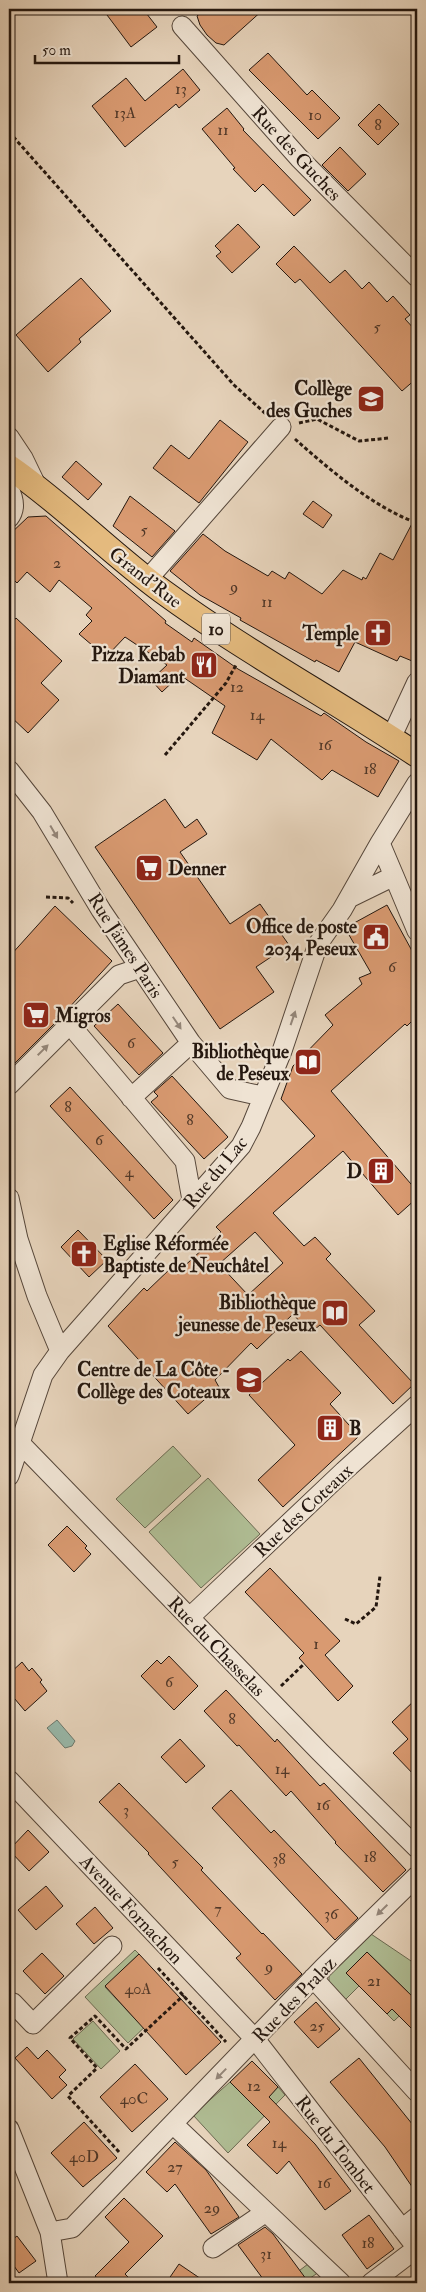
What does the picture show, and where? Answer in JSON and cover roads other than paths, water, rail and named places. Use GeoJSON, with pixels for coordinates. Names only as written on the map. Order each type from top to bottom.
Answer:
{"type":"FeatureCollection","features":[{"type":"Feature","properties":{"kind":"main road","name":"Grand'Rue"},"geometry":{"type":"LineString","coordinates":[[9,467],[147,580],[208,624],[417,755]]}},
{"type":"Feature","properties":{"kind":"street","name":"Rue des Guches"},"geometry":{"type":"LineString","coordinates":[[182,26],[299,158],[417,277]]}},
{"type":"Feature","properties":{"kind":"street"},"geometry":{"type":"LineString","coordinates":[[147,580],[281,427]]}},
{"type":"Feature","properties":{"kind":"street"},"geometry":{"type":"LineString","coordinates":[[9,437],[37,489]]}},
{"type":"Feature","properties":{"kind":"street"},"geometry":{"type":"LineString","coordinates":[[9,489],[13,502],[13,511],[9,518]]}},
{"type":"Feature","properties":{"kind":"street"},"geometry":{"type":"LineString","coordinates":[[391,738],[417,682]]}},
{"type":"Feature","properties":{"kind":"street","name":"Rue Jämes Paris"},"geometry":{"type":"LineString","coordinates":[[9,770],[42,812],[101,910],[191,1044],[230,1089],[262,1096]]}},
{"type":"Feature","properties":{"kind":"street"},"geometry":{"type":"LineString","coordinates":[[417,783],[380,843],[417,930]]}},
{"type":"Feature","properties":{"kind":"street","name":"Rue du Lac"},"geometry":{"type":"LineString","coordinates":[[9,1476],[43,1375],[60,1351],[241,1146],[251,1127],[262,1096],[282,1051],[318,944],[349,898],[380,843]]}},
{"type":"Feature","properties":{"kind":"street"},"geometry":{"type":"LineString","coordinates":[[349,898],[394,876]]}},
{"type":"Feature","properties":{"kind":"street"},"geometry":{"type":"LineString","coordinates":[[9,1085],[119,975],[140,968]]}},
{"type":"Feature","properties":{"kind":"street"},"geometry":{"type":"LineString","coordinates":[[77,1033],[184,1161],[192,1200]]}},
{"type":"Feature","properties":{"kind":"street"},"geometry":{"type":"LineString","coordinates":[[132,1098],[191,1044]]}},
{"type":"Feature","properties":{"kind":"street"},"geometry":{"type":"LineString","coordinates":[[9,1198],[18,1239],[37,1296],[60,1351]]}},
{"type":"Feature","properties":{"kind":"street","name":"Rue des Coteaux"},"geometry":{"type":"LineString","coordinates":[[190,1617],[344,1471],[417,1406]]}},
{"type":"Feature","properties":{"kind":"street","name":"Rue du Chasselas"},"geometry":{"type":"LineString","coordinates":[[19,1442],[417,1848]]}},
{"type":"Feature","properties":{"kind":"street","name":"Avenue Fornachon"},"geometry":{"type":"LineString","coordinates":[[9,1780],[255,2039]]}},
{"type":"Feature","properties":{"kind":"street","name":"Rue des Pralaz"},"geometry":{"type":"LineString","coordinates":[[50,2232],[72,2228],[314,1978],[417,1876]]}},
{"type":"Feature","properties":{"kind":"street"},"geometry":{"type":"LineString","coordinates":[[9,2002],[13,2003],[33,2024],[112,1946]]}},
{"type":"Feature","properties":{"kind":"street"},"geometry":{"type":"LineString","coordinates":[[314,1978],[417,2092]]}},
{"type":"Feature","properties":{"kind":"street","name":"Rue du Tombet"},"geometry":{"type":"LineString","coordinates":[[255,2039],[417,2248]]}},
{"type":"Feature","properties":{"kind":"street"},"geometry":{"type":"LineString","coordinates":[[173,2124],[341,2283]]}},
{"type":"Feature","properties":{"kind":"street"},"geometry":{"type":"LineString","coordinates":[[9,2129],[50,2232],[58,2283]]}},
{"type":"Feature","properties":{"kind":"street"},"geometry":{"type":"LineString","coordinates":[[214,2248],[266,2212]]}},
{"type":"Feature","properties":{"kind":"street"},"geometry":{"type":"LineString","coordinates":[[402,2229],[417,2217]]}},
{"type":"Feature","properties":{"kind":"street"},"geometry":{"type":"LineString","coordinates":[[371,2283],[417,2248]]}},
{"type":"Feature","properties":{"kind":"place","name":"Collège des Guches"},"geometry":{"type":"Point","coordinates":[371,399]}},
{"type":"Feature","properties":{"kind":"place","name":"Temple"},"geometry":{"type":"Point","coordinates":[378,633]}},
{"type":"Feature","properties":{"kind":"place","name":"Pizza Kebab Diamant"},"geometry":{"type":"Point","coordinates":[204,665]}},
{"type":"Feature","properties":{"kind":"place","name":"Denner"},"geometry":{"type":"Point","coordinates":[149,868]}},
{"type":"Feature","properties":{"kind":"place","name":"Office de poste 2034 Peseux"},"geometry":{"type":"Point","coordinates":[376,937]}},
{"type":"Feature","properties":{"kind":"place","name":"Migros"},"geometry":{"type":"Point","coordinates":[36,1015]}},
{"type":"Feature","properties":{"kind":"place","name":"Bibliothèque de Peseux"},"geometry":{"type":"Point","coordinates":[308,1062]}},
{"type":"Feature","properties":{"kind":"place","name":"D"},"geometry":{"type":"Point","coordinates":[381,1171]}},
{"type":"Feature","properties":{"kind":"place","name":"Eglise Réformée Baptiste de Neuchâtel"},"geometry":{"type":"Point","coordinates":[84,1254]}},
{"type":"Feature","properties":{"kind":"place","name":"Bibliothèque jeunesse de Peseux"},"geometry":{"type":"Point","coordinates":[335,1313]}},
{"type":"Feature","properties":{"kind":"place","name":"Centre de La Côte - Collège des Coteaux"},"geometry":{"type":"Point","coordinates":[249,1380]}},
{"type":"Feature","properties":{"kind":"place","name":"B"},"geometry":{"type":"Point","coordinates":[330,1428]}}]}
